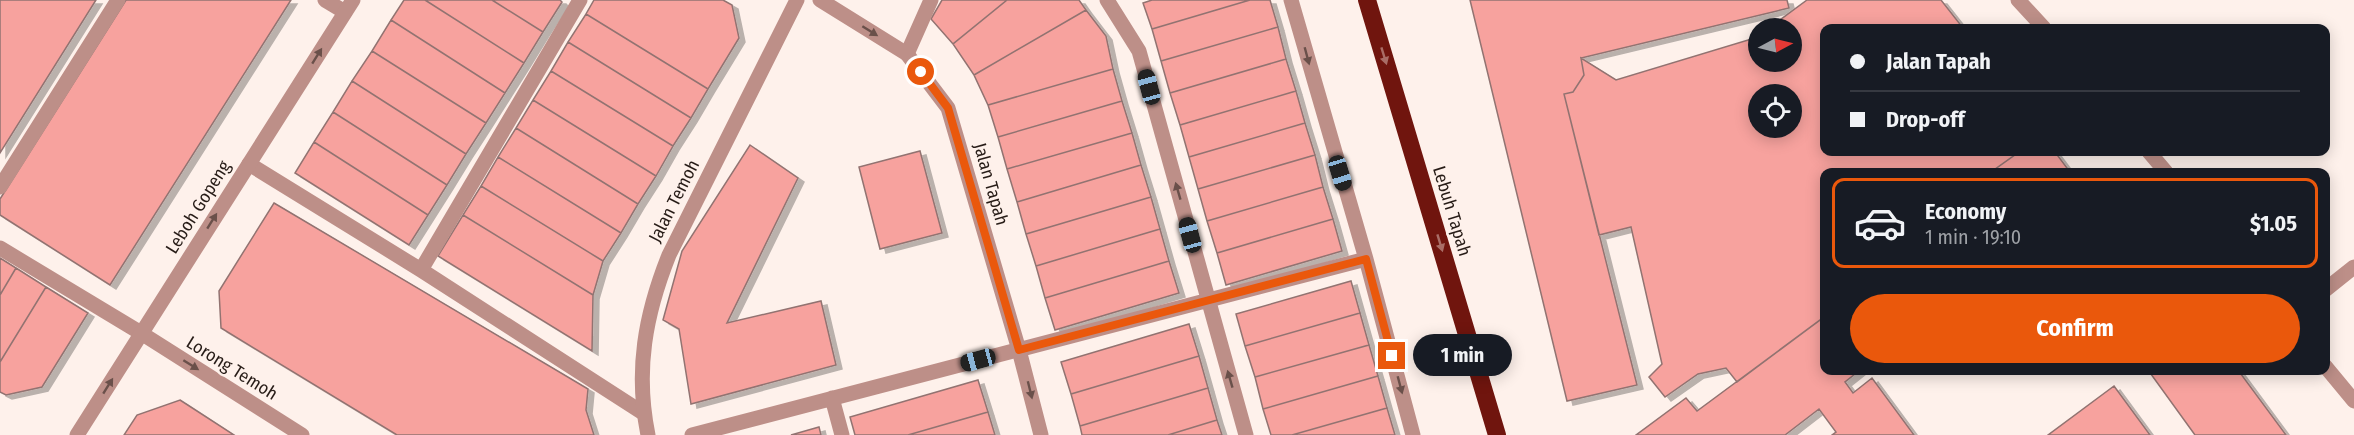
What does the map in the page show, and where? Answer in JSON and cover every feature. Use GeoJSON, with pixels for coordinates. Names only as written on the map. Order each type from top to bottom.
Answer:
{"type":"FeatureCollection","features":[{"type":"Feature","properties":{"kind":"highway","name":"Lebuh Tapah"},"geometry":{"type":"LineString","coordinates":[[1367,0],[1497,435]]}},
{"type":"Feature","properties":{"kind":"street"},"geometry":{"type":"LineString","coordinates":[[0,187],[118,0]]}},
{"type":"Feature","properties":{"kind":"street"},"geometry":{"type":"LineString","coordinates":[[325,0],[349,6]]}},
{"type":"Feature","properties":{"kind":"street"},"geometry":{"type":"LineString","coordinates":[[421,270],[580,0]]}},
{"type":"Feature","properties":{"kind":"street","name":"Jalan Temoh"},"geometry":{"type":"LineString","coordinates":[[648,435],[643,413],[644,339],[654,293],[669,255],[797,0]]}},
{"type":"Feature","properties":{"kind":"street","name":"Jalan Tapah"},"geometry":{"type":"LineString","coordinates":[[820,0],[907,54],[948,108],[1019,350],[1041,435]]}},
{"type":"Feature","properties":{"kind":"street"},"geometry":{"type":"LineString","coordinates":[[907,54],[931,0]]}},
{"type":"Feature","properties":{"kind":"street"},"geometry":{"type":"LineString","coordinates":[[1107,0],[1139,51],[1246,435]]}},
{"type":"Feature","properties":{"kind":"street"},"geometry":{"type":"LineString","coordinates":[[1291,0],[1366,259],[1413,435]]}},
{"type":"Feature","properties":{"kind":"street"},"geometry":{"type":"LineString","coordinates":[[2018,0],[2040,24]]}},
{"type":"Feature","properties":{"kind":"street","name":"Leboh Gopeng"},"geometry":{"type":"LineString","coordinates":[[77,435],[349,6]]}},
{"type":"Feature","properties":{"kind":"street"},"geometry":{"type":"LineString","coordinates":[[2152,156],[2163,168]]}},
{"type":"Feature","properties":{"kind":"street"},"geometry":{"type":"LineString","coordinates":[[249,164],[421,270],[643,413]]}},
{"type":"Feature","properties":{"kind":"street","name":"Lorong Temoh"},"geometry":{"type":"LineString","coordinates":[[0,248],[141,333],[302,435]]}},
{"type":"Feature","properties":{"kind":"street"},"geometry":{"type":"LineString","coordinates":[[692,435],[1366,259]]}},
{"type":"Feature","properties":{"kind":"street"},"geometry":{"type":"LineString","coordinates":[[2330,286],[2354,267]]}},
{"type":"Feature","properties":{"kind":"street"},"geometry":{"type":"LineString","coordinates":[[2330,372],[2354,401]]}},
{"type":"Feature","properties":{"kind":"street"},"geometry":{"type":"LineString","coordinates":[[832,398],[842,435]]}},
{"type":"Feature","properties":{"kind":"building"},"geometry":{"type":"Polygon","coordinates":[[[0,0],[96,0],[0,153],[0,0]]]}},
{"type":"Feature","properties":{"kind":"building"},"geometry":{"type":"Polygon","coordinates":[[[126,0],[291,0],[110,285],[0,215],[0,199],[126,0]]]}},
{"type":"Feature","properties":{"kind":"building"},"geometry":{"type":"Polygon","coordinates":[[[404,0],[425,0],[524,63],[505,93],[391,20],[404,0]]]}},
{"type":"Feature","properties":{"kind":"building"},"geometry":{"type":"Polygon","coordinates":[[[425,0],[492,0],[543,32],[524,63],[425,0]]]}},
{"type":"Feature","properties":{"kind":"building"},"geometry":{"type":"Polygon","coordinates":[[[492,0],[560,0],[562,2],[543,32],[492,0]]]}},
{"type":"Feature","properties":{"kind":"building"},"geometry":{"type":"Polygon","coordinates":[[[594,0],[723,0],[732,5],[739,38],[708,89],[586,14],[594,0]]]}},
{"type":"Feature","properties":{"kind":"building"},"geometry":{"type":"Polygon","coordinates":[[[942,0],[1007,0],[953,44],[931,19],[942,0]]]}},
{"type":"Feature","properties":{"kind":"building"},"geometry":{"type":"Polygon","coordinates":[[[1007,0],[1079,0],[1086,10],[974,75],[953,44],[1007,0]]]}},
{"type":"Feature","properties":{"kind":"building"},"geometry":{"type":"Polygon","coordinates":[[[1152,0],[1250,0],[1152,29],[1143,3],[1152,0]]]}},
{"type":"Feature","properties":{"kind":"building"},"geometry":{"type":"Polygon","coordinates":[[[1250,0],[1270,0],[1278,27],[1161,61],[1152,29],[1250,0]]]}},
{"type":"Feature","properties":{"kind":"building"},"geometry":{"type":"Polygon","coordinates":[[[1470,0],[1787,0],[1789,8],[1581,58],[1584,75],[1573,92],[1564,94],[1637,385],[1567,401],[1470,0]]]}},
{"type":"Feature","properties":{"kind":"building"},"geometry":{"type":"Polygon","coordinates":[[[1807,0],[1941,0],[1960,24],[1820,24],[1820,156],[2013,156],[1997,168],[1820,168],[1820,320],[1737,382],[1726,368],[1698,374],[1665,397],[1649,377],[1662,364],[1631,227],[1599,235],[1564,94],[1573,92],[1584,75],[1581,58],[1616,80],[1748,40],[1748,72],[1802,72],[1802,18],[1783,18],[1807,0]]]}},
{"type":"Feature","properties":{"kind":"building"},"geometry":{"type":"Polygon","coordinates":[[[1086,10],[1106,36],[1113,69],[988,105],[974,75],[1086,10]]]}},
{"type":"Feature","properties":{"kind":"building"},"geometry":{"type":"Polygon","coordinates":[[[586,14],[708,89],[691,118],[568,42],[586,14]]]}},
{"type":"Feature","properties":{"kind":"building"},"geometry":{"type":"Polygon","coordinates":[[[391,20],[505,93],[486,123],[372,51],[391,20]]]}},
{"type":"Feature","properties":{"kind":"building"},"geometry":{"type":"Polygon","coordinates":[[[1278,27],[1286,59],[1170,93],[1161,61],[1278,27]]]}},
{"type":"Feature","properties":{"kind":"building"},"geometry":{"type":"Polygon","coordinates":[[[568,42],[691,118],[673,146],[551,71],[568,42]]]}},
{"type":"Feature","properties":{"kind":"building"},"geometry":{"type":"Polygon","coordinates":[[[372,51],[486,123],[466,154],[352,81],[372,51]]]}},
{"type":"Feature","properties":{"kind":"building"},"geometry":{"type":"Polygon","coordinates":[[[1286,59],[1296,91],[1180,125],[1170,93],[1286,59]]]}},
{"type":"Feature","properties":{"kind":"building"},"geometry":{"type":"Polygon","coordinates":[[[1113,69],[1122,101],[998,137],[988,105],[1113,69]]]}},
{"type":"Feature","properties":{"kind":"building"},"geometry":{"type":"Polygon","coordinates":[[[551,71],[673,146],[656,176],[533,100],[551,71]]]}},
{"type":"Feature","properties":{"kind":"building"},"geometry":{"type":"Polygon","coordinates":[[[352,81],[466,154],[447,185],[333,112],[352,81]]]}},
{"type":"Feature","properties":{"kind":"building"},"geometry":{"type":"Polygon","coordinates":[[[1296,91],[1305,123],[1189,157],[1180,125],[1296,91]]]}},
{"type":"Feature","properties":{"kind":"building"},"geometry":{"type":"Polygon","coordinates":[[[533,100],[656,176],[638,204],[516,128],[533,100]]]}},
{"type":"Feature","properties":{"kind":"building"},"geometry":{"type":"Polygon","coordinates":[[[1122,101],[1132,133],[1007,169],[998,137],[1122,101]]]}},
{"type":"Feature","properties":{"kind":"building"},"geometry":{"type":"Polygon","coordinates":[[[333,112],[447,185],[428,215],[314,142],[333,112]]]}},
{"type":"Feature","properties":{"kind":"building"},"geometry":{"type":"Polygon","coordinates":[[[1305,123],[1315,155],[1198,189],[1189,157],[1305,123]]]}},
{"type":"Feature","properties":{"kind":"building"},"geometry":{"type":"Polygon","coordinates":[[[516,128],[638,204],[621,233],[498,157],[516,128]]]}},
{"type":"Feature","properties":{"kind":"building"},"geometry":{"type":"Polygon","coordinates":[[[1132,133],[1141,165],[1017,202],[1007,169],[1132,133]]]}},
{"type":"Feature","properties":{"kind":"building"},"geometry":{"type":"Polygon","coordinates":[[[314,142],[428,215],[409,245],[295,173],[314,142]]]}},
{"type":"Feature","properties":{"kind":"building"},"geometry":{"type":"Polygon","coordinates":[[[750,145],[798,178],[727,323],[821,301],[836,365],[691,404],[679,329],[663,320],[682,251],[750,145]]]}},
{"type":"Feature","properties":{"kind":"building"},"geometry":{"type":"Polygon","coordinates":[[[920,151],[942,233],[880,249],[859,167],[920,151]]]}},
{"type":"Feature","properties":{"kind":"building"},"geometry":{"type":"Polygon","coordinates":[[[1315,155],[1323,187],[1207,221],[1198,189],[1315,155]]]}},
{"type":"Feature","properties":{"kind":"building"},"geometry":{"type":"Polygon","coordinates":[[[2013,156],[2058,156],[2067,168],[1997,168],[2013,156]]]}},
{"type":"Feature","properties":{"kind":"building"},"geometry":{"type":"Polygon","coordinates":[[[498,157],[621,233],[603,261],[481,186],[498,157]]]}},
{"type":"Feature","properties":{"kind":"building"},"geometry":{"type":"Polygon","coordinates":[[[1141,165],[1151,197],[1026,234],[1017,202],[1141,165]]]}},
{"type":"Feature","properties":{"kind":"building"},"geometry":{"type":"Polygon","coordinates":[[[481,186],[603,261],[593,295],[463,215],[481,186]]]}},
{"type":"Feature","properties":{"kind":"building"},"geometry":{"type":"Polygon","coordinates":[[[1323,187],[1333,219],[1217,253],[1207,221],[1323,187]]]}},
{"type":"Feature","properties":{"kind":"building"},"geometry":{"type":"Polygon","coordinates":[[[1151,197],[1160,229],[1036,266],[1026,234],[1151,197]]]}},
{"type":"Feature","properties":{"kind":"building"},"geometry":{"type":"Polygon","coordinates":[[[274,203],[588,389],[586,410],[594,435],[397,435],[221,328],[219,291],[274,203]]]}},
{"type":"Feature","properties":{"kind":"building"},"geometry":{"type":"Polygon","coordinates":[[[463,215],[593,295],[592,351],[438,256],[463,215]]]}},
{"type":"Feature","properties":{"kind":"building"},"geometry":{"type":"Polygon","coordinates":[[[1333,219],[1342,251],[1226,285],[1217,253],[1333,219]]]}},
{"type":"Feature","properties":{"kind":"building"},"geometry":{"type":"Polygon","coordinates":[[[1160,229],[1169,261],[1045,298],[1036,266],[1160,229]]]}},
{"type":"Feature","properties":{"kind":"building"},"geometry":{"type":"Polygon","coordinates":[[[0,258],[16,268],[0,295],[0,258]]]}},
{"type":"Feature","properties":{"kind":"building"},"geometry":{"type":"Polygon","coordinates":[[[1169,261],[1179,293],[1055,330],[1045,298],[1169,261]]]}},
{"type":"Feature","properties":{"kind":"building"},"geometry":{"type":"Polygon","coordinates":[[[16,268],[46,287],[0,362],[0,295],[16,268]]]}},
{"type":"Feature","properties":{"kind":"building"},"geometry":{"type":"Polygon","coordinates":[[[1351,281],[1360,313],[1245,346],[1236,314],[1351,281]]]}},
{"type":"Feature","properties":{"kind":"building"},"geometry":{"type":"Polygon","coordinates":[[[46,287],[88,313],[42,387],[6,395],[0,392],[0,362],[46,287]]]}},
{"type":"Feature","properties":{"kind":"building"},"geometry":{"type":"Polygon","coordinates":[[[1360,313],[1369,345],[1255,377],[1245,346],[1360,313]]]}},
{"type":"Feature","properties":{"kind":"building"},"geometry":{"type":"Polygon","coordinates":[[[1820,320],[1820,375],[1854,375],[1845,382],[1853,393],[1872,378],[1914,435],[1832,435],[1836,432],[1819,409],[1785,435],[1636,435],[1686,398],[1697,411],[1820,320]]]}},
{"type":"Feature","properties":{"kind":"building"},"geometry":{"type":"Polygon","coordinates":[[[1189,324],[1199,356],[1071,394],[1061,362],[1189,324]]]}},
{"type":"Feature","properties":{"kind":"building"},"geometry":{"type":"Polygon","coordinates":[[[1369,345],[1378,376],[1263,409],[1255,377],[1369,345]]]}},
{"type":"Feature","properties":{"kind":"building"},"geometry":{"type":"Polygon","coordinates":[[[1199,356],[1208,388],[1080,426],[1071,394],[1199,356]]]}},
{"type":"Feature","properties":{"kind":"building"},"geometry":{"type":"Polygon","coordinates":[[[2152,375],[2242,375],[2286,435],[2195,435],[2152,375]]]}},
{"type":"Feature","properties":{"kind":"building"},"geometry":{"type":"Polygon","coordinates":[[[1378,376],[1387,408],[1292,435],[1271,435],[1263,409],[1378,376]]]}},
{"type":"Feature","properties":{"kind":"building"},"geometry":{"type":"Polygon","coordinates":[[[978,380],[988,412],[908,435],[855,435],[850,417],[978,380]]]}},
{"type":"Feature","properties":{"kind":"building"},"geometry":{"type":"Polygon","coordinates":[[[2114,386],[2150,435],[2048,435],[2114,386]]]}},
{"type":"Feature","properties":{"kind":"building"},"geometry":{"type":"Polygon","coordinates":[[[1208,388],[1217,420],[1168,435],[1082,435],[1080,426],[1208,388]]]}},
{"type":"Feature","properties":{"kind":"building"},"geometry":{"type":"Polygon","coordinates":[[[180,400],[234,435],[124,435],[137,415],[180,400]]]}},
{"type":"Feature","properties":{"kind":"building"},"geometry":{"type":"Polygon","coordinates":[[[1387,408],[1395,435],[1292,435],[1387,408]]]}},
{"type":"Feature","properties":{"kind":"building"},"geometry":{"type":"Polygon","coordinates":[[[988,412],[995,435],[908,435],[988,412]]]}},
{"type":"Feature","properties":{"kind":"building"},"geometry":{"type":"Polygon","coordinates":[[[1217,420],[1222,435],[1168,435],[1217,420]]]}},
{"type":"Feature","properties":{"kind":"building"},"geometry":{"type":"Polygon","coordinates":[[[819,427],[821,435],[791,435],[819,427]]]}},
{"type":"Feature","properties":{"kind":"route"},"geometry":{"type":"LineString","coordinates":[[921,72],[948,108],[1019,350],[1366,259],[1392,356]]}}]}
